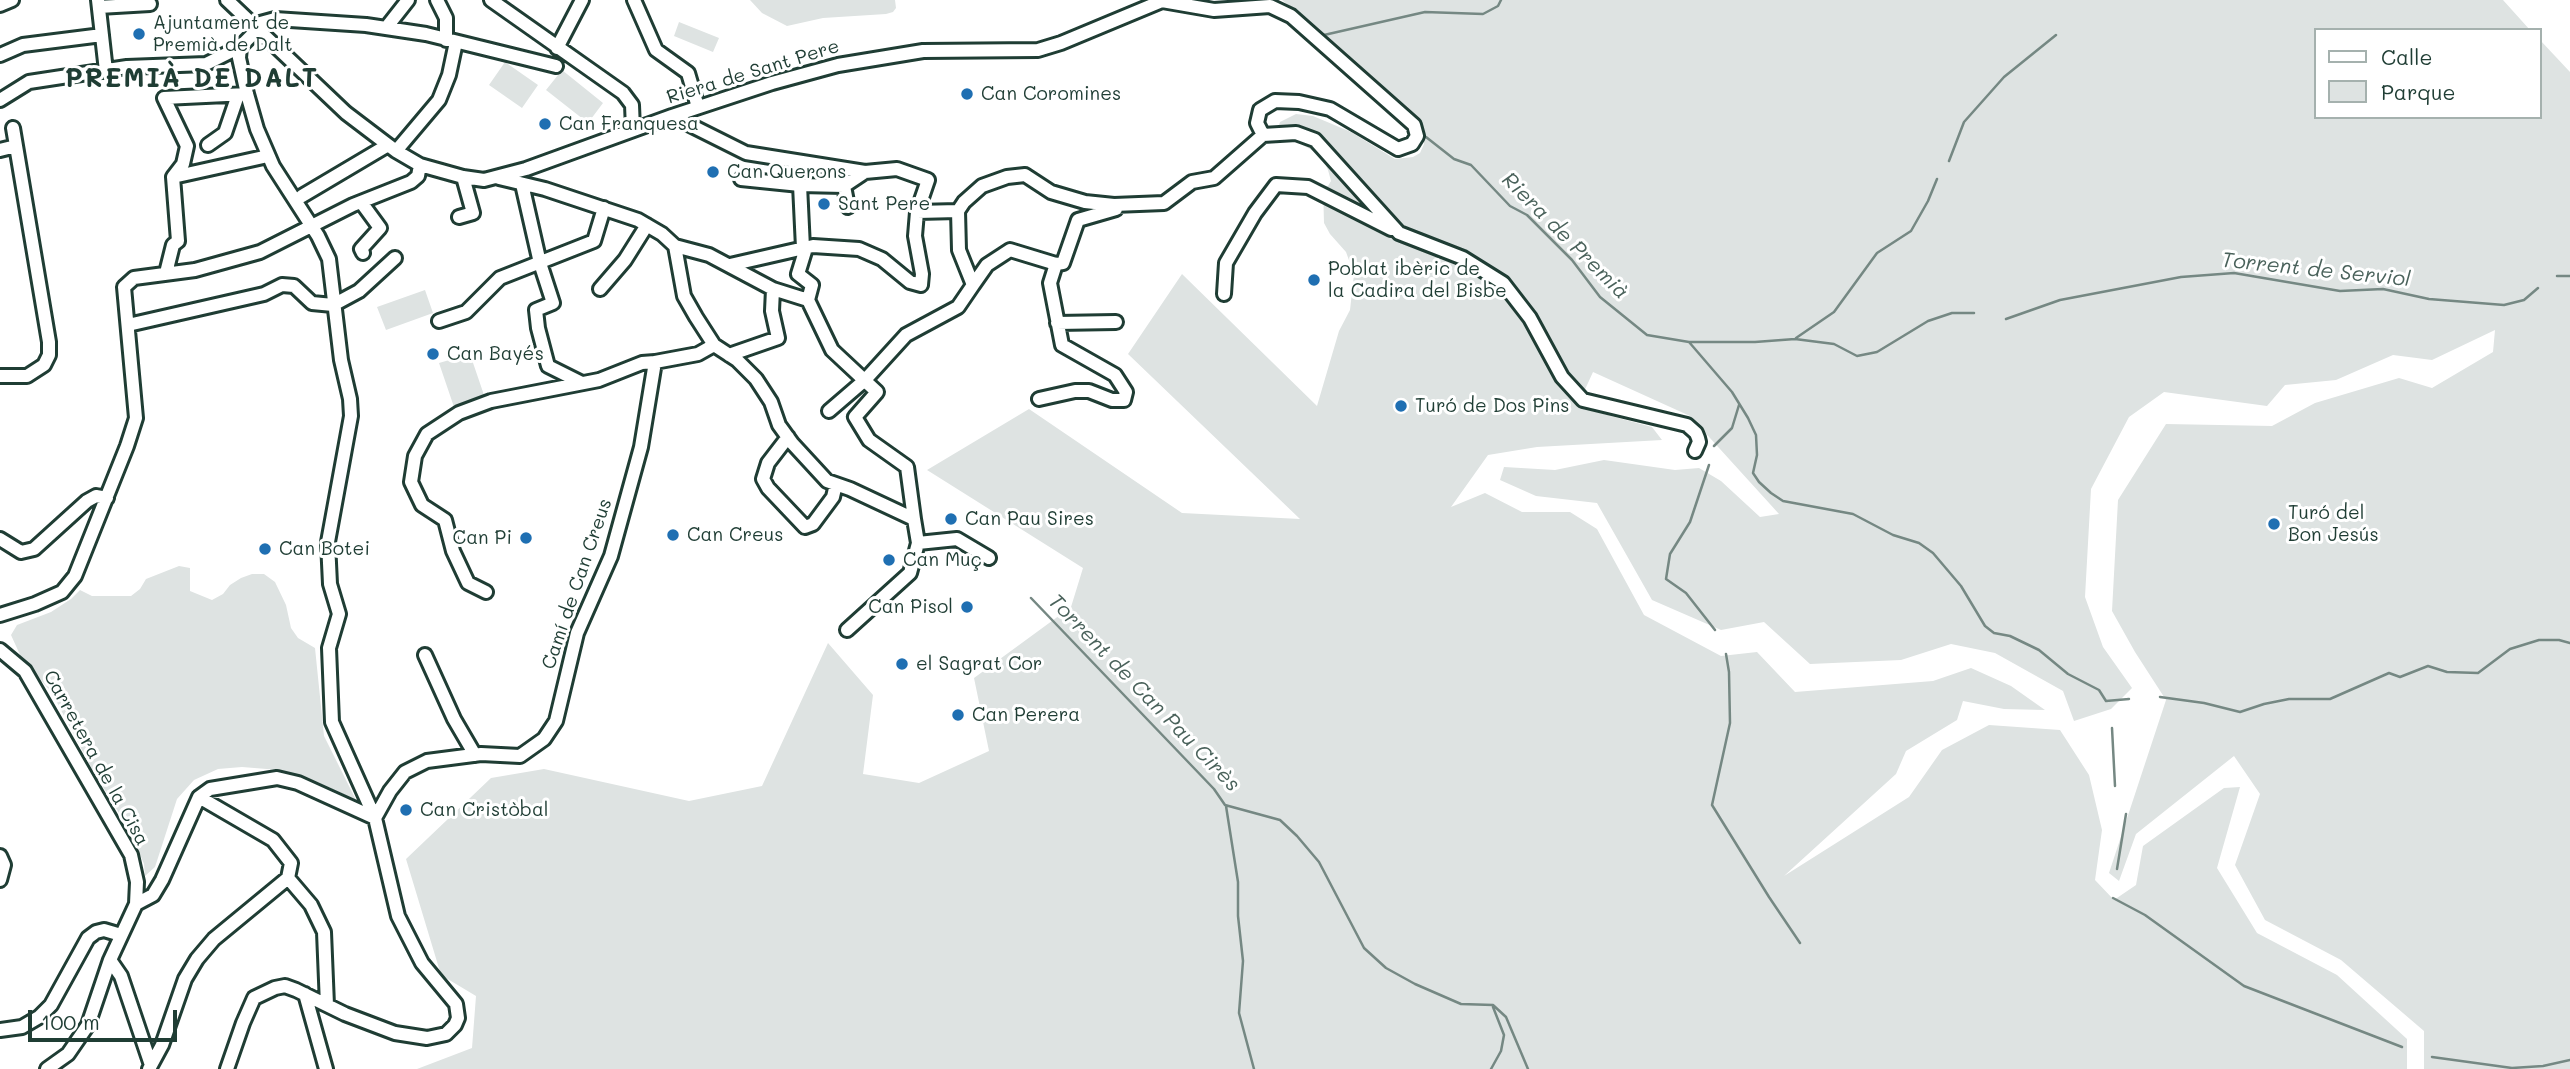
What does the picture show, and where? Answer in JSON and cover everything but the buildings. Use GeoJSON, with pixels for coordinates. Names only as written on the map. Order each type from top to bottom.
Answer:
{"type":"FeatureCollection","features":[{"type":"Feature","properties":{"kind":"street"},"geometry":{"type":"LineString","coordinates":[[0,5],[12,0]]}},
{"type":"Feature","properties":{"kind":"street"},"geometry":{"type":"LineString","coordinates":[[386,28],[408,0]]}},
{"type":"Feature","properties":{"kind":"street"},"geometry":{"type":"LineString","coordinates":[[302,196],[392,148],[439,100],[449,75],[451,41],[446,18],[437,0]]}},
{"type":"Feature","properties":{"kind":"street"},"geometry":{"type":"LineString","coordinates":[[491,0],[623,93],[632,105],[633,129]]}},
{"type":"Feature","properties":{"kind":"street"},"geometry":{"type":"LineString","coordinates":[[557,48],[582,0]]}},
{"type":"Feature","properties":{"kind":"street"},"geometry":{"type":"LineString","coordinates":[[634,0],[656,50],[688,73],[698,107]]}},
{"type":"Feature","properties":{"kind":"street","name":"Riera de Sant Pere"},"geometry":{"type":"LineString","coordinates":[[233,2],[255,27],[346,113],[392,148],[420,165],[484,180],[526,169],[698,107],[838,65],[923,51],[1038,50],[1162,1],[1214,10],[1270,6],[1291,16],[1414,125],[1418,136],[1412,144],[1398,149],[1331,109],[1298,102],[1275,101],[1260,110],[1257,123],[1263,135]]}},
{"type":"Feature","properties":{"kind":"street"},"geometry":{"type":"LineString","coordinates":[[106,71],[98,4],[150,4]]}},
{"type":"Feature","properties":{"kind":"street"},"geometry":{"type":"LineString","coordinates":[[0,100],[29,82],[127,67],[206,64],[240,47],[255,27],[275,19],[386,28],[556,66]]}},
{"type":"Feature","properties":{"kind":"street"},"geometry":{"type":"LineString","coordinates":[[0,55],[23,45],[102,34]]}},
{"type":"Feature","properties":{"kind":"street"},"geometry":{"type":"LineString","coordinates":[[227,1069],[254,998],[285,986],[394,1033],[427,1038],[446,1034],[458,1018],[456,1004],[422,963],[398,916],[375,818],[332,722],[329,648],[339,614],[330,584],[328,542],[351,416],[350,399],[341,360],[329,259],[312,226],[268,156],[243,94],[240,47]]}},
{"type":"Feature","properties":{"kind":"street"},"geometry":{"type":"LineString","coordinates":[[166,273],[173,245],[178,241],[173,177],[183,164],[187,146],[164,98],[243,94]]}},
{"type":"Feature","properties":{"kind":"street"},"geometry":{"type":"LineString","coordinates":[[208,145],[225,133],[243,94]]}},
{"type":"Feature","properties":{"kind":"street"},"geometry":{"type":"LineString","coordinates":[[672,116],[746,153],[865,172],[897,169],[928,180],[917,212],[915,236],[922,274],[921,285],[910,282],[882,259],[859,248],[804,248],[730,265]]}},
{"type":"Feature","properties":{"kind":"street"},"geometry":{"type":"LineString","coordinates":[[0,376],[27,376],[44,365],[49,355],[13,128]]}},
{"type":"Feature","properties":{"kind":"street"},"geometry":{"type":"LineString","coordinates":[[973,285],[959,250],[958,211],[982,186],[1007,177],[1025,175],[1051,192],[1085,202],[1130,205],[1164,203],[1192,182],[1214,178],[1263,135],[1296,133],[1315,140],[1399,233]]}},
{"type":"Feature","properties":{"kind":"street"},"geometry":{"type":"LineString","coordinates":[[0,150],[16,146]]}},
{"type":"Feature","properties":{"kind":"street"},"geometry":{"type":"LineString","coordinates":[[173,177],[268,156]]}},
{"type":"Feature","properties":{"kind":"street"},"geometry":{"type":"LineString","coordinates":[[0,615],[62,592],[80,569],[107,498],[136,418],[124,287],[134,278],[195,270],[240,259],[279,244],[361,202],[411,182],[418,176],[420,165]]}},
{"type":"Feature","properties":{"kind":"street"},"geometry":{"type":"LineString","coordinates":[[741,178],[800,185],[844,186],[865,172]]}},
{"type":"Feature","properties":{"kind":"street"},"geometry":{"type":"LineString","coordinates":[[459,217],[473,213],[463,177]]}},
{"type":"Feature","properties":{"kind":"street"},"geometry":{"type":"LineString","coordinates":[[495,177],[638,219],[675,246],[709,255],[773,289],[808,300]]}},
{"type":"Feature","properties":{"kind":"street"},"geometry":{"type":"LineString","coordinates":[[522,184],[540,263],[553,303],[536,310],[548,366],[582,383]]}},
{"type":"Feature","properties":{"kind":"street"},"geometry":{"type":"LineString","coordinates":[[800,185],[804,248],[797,274],[812,285],[808,300],[832,350],[877,392],[855,416],[869,440],[907,467],[918,543],[910,573],[846,630]]}},
{"type":"Feature","properties":{"kind":"street"},"geometry":{"type":"LineString","coordinates":[[844,186],[848,207]]}},
{"type":"Feature","properties":{"kind":"street"},"geometry":{"type":"LineString","coordinates":[[1224,294],[1226,263],[1255,213],[1276,186],[1308,187],[1399,233],[1463,258],[1503,283],[1530,318],[1562,377],[1583,400],[1687,425],[1698,438],[1695,451]]}},
{"type":"Feature","properties":{"kind":"street"},"geometry":{"type":"LineString","coordinates":[[361,202],[380,228],[361,249],[363,253]]}},
{"type":"Feature","properties":{"kind":"street"},"geometry":{"type":"LineString","coordinates":[[829,411],[865,380],[906,335],[958,307],[987,265],[1010,250],[1056,264],[1063,263],[1078,220],[1130,205]]}},
{"type":"Feature","properties":{"kind":"street"},"geometry":{"type":"LineString","coordinates":[[439,321],[466,312],[500,278],[594,241],[604,208]]}},
{"type":"Feature","properties":{"kind":"street"},"geometry":{"type":"LineString","coordinates":[[917,212],[958,211]]}},
{"type":"Feature","properties":{"kind":"street"},"geometry":{"type":"LineString","coordinates":[[600,289],[625,260],[648,225]]}},
{"type":"Feature","properties":{"kind":"street"},"geometry":{"type":"LineString","coordinates":[[675,246],[684,296],[714,345],[756,379],[788,437],[827,481],[914,519]]}},
{"type":"Feature","properties":{"kind":"street"},"geometry":{"type":"LineString","coordinates":[[128,325],[264,294],[282,285],[294,286],[312,303],[333,305],[359,290],[395,258]]}},
{"type":"Feature","properties":{"kind":"street"},"geometry":{"type":"LineString","coordinates":[[1039,399],[1075,391],[1089,391],[1112,400],[1124,400],[1126,392],[1115,374],[1062,345],[1050,284],[1056,264]]}},
{"type":"Feature","properties":{"kind":"street"},"geometry":{"type":"LineString","coordinates":[[729,355],[778,338],[772,311],[773,289]]}},
{"type":"Feature","properties":{"kind":"street"},"geometry":{"type":"LineString","coordinates":[[1057,323],[1116,323]]}},
{"type":"Feature","properties":{"kind":"street"},"geometry":{"type":"LineString","coordinates":[[486,592],[468,583],[453,551],[445,520],[422,505],[411,482],[415,456],[427,434],[459,413],[491,401],[598,380],[642,363],[698,354],[714,345]]}},
{"type":"Feature","properties":{"kind":"street","name":"Camí de Can Creus"},"geometry":{"type":"LineString","coordinates":[[375,818],[390,791],[405,772],[427,761],[475,755],[520,756],[544,739],[556,721],[577,632],[611,556],[641,447],[655,362]]}},
{"type":"Feature","properties":{"kind":"street"},"geometry":{"type":"LineString","coordinates":[[788,437],[768,463],[763,479],[768,488],[805,527],[813,524],[833,497],[836,484]]}},
{"type":"Feature","properties":{"kind":"street"},"geometry":{"type":"LineString","coordinates":[[0,539],[21,552],[34,549],[88,500],[96,496],[107,498]]}},
{"type":"Feature","properties":{"kind":"street"},"geometry":{"type":"LineString","coordinates":[[918,543],[957,539],[989,558]]}},
{"type":"Feature","properties":{"kind":"street","name":"Carretera de la Cisa"},"geometry":{"type":"LineString","coordinates":[[0,650],[25,671],[131,855],[136,882],[136,904],[110,960],[82,1036],[68,1054],[47,1069]]}},
{"type":"Feature","properties":{"kind":"street"},"geometry":{"type":"LineString","coordinates":[[425,655],[454,719],[475,755]]}},
{"type":"Feature","properties":{"kind":"street"},"geometry":{"type":"LineString","coordinates":[[136,904],[153,895],[199,797],[210,789],[277,778],[298,783],[375,818]]}},
{"type":"Feature","properties":{"kind":"street"},"geometry":{"type":"LineString","coordinates":[[150,1067],[162,1045],[185,979],[197,959],[214,939],[288,878],[291,863],[273,840],[199,797]]}},
{"type":"Feature","properties":{"kind":"street"},"geometry":{"type":"LineString","coordinates":[[0,856],[4,865],[0,880]]}},
{"type":"Feature","properties":{"kind":"street"},"geometry":{"type":"LineString","coordinates":[[288,878],[311,905],[324,932],[327,1005]]}},
{"type":"Feature","properties":{"kind":"street"},"geometry":{"type":"LineString","coordinates":[[0,1030],[22,1027],[45,1011],[62,988],[88,938],[104,930],[121,935]]}},
{"type":"Feature","properties":{"kind":"street"},"geometry":{"type":"LineString","coordinates":[[110,960],[121,976],[150,1067]]}},
{"type":"Feature","properties":{"kind":"street"},"geometry":{"type":"LineString","coordinates":[[305,994],[326,1069]]}},
{"type":"Feature","properties":{"kind":"green space"},"geometry":{"type":"Polygon","coordinates":[[[750,0],[895,0],[896,8],[886,14],[823,18],[787,26],[762,13],[750,0]]]}},
{"type":"Feature","properties":{"kind":"green space"},"geometry":{"type":"Polygon","coordinates":[[[1282,0],[2503,0],[2528,28],[2314,28],[2314,119],[2542,119],[2542,42],[2570,72],[2570,1069],[2424,1069],[2424,1031],[2341,960],[2265,920],[2235,865],[2260,794],[2234,756],[2136,834],[2119,881],[2109,873],[2166,700],[2112,611],[2118,500],[2166,424],[2272,426],[2315,403],[2399,378],[2432,388],[2493,352],[2495,330],[2432,360],[2393,355],[2336,380],[2285,385],[2267,406],[2164,392],[2129,417],[2091,489],[2085,597],[2103,647],[2132,688],[2111,709],[2074,721],[2063,691],[1995,653],[1951,644],[1901,660],[1810,664],[1764,622],[1721,630],[1652,600],[1597,503],[1536,496],[1500,480],[1504,467],[1555,470],[1604,460],[1675,470],[1699,468],[1721,481],[1760,517],[1779,514],[1690,416],[1593,372],[1577,407],[1652,427],[1662,440],[1537,447],[1488,455],[1451,507],[1485,493],[1522,512],[1570,512],[1597,529],[1644,615],[1721,656],[1757,652],[1795,692],[1933,681],[1971,668],[2011,686],[2045,710],[2004,709],[1963,701],[1957,720],[1906,751],[1896,774],[1784,876],[1909,797],[1942,750],[1989,725],[2060,730],[2089,775],[2102,830],[2095,880],[2114,900],[2136,885],[2143,846],[2224,788],[2240,787],[2217,868],[2257,933],[2337,975],[2407,1039],[2407,1069],[417,1069],[472,1048],[476,996],[441,975],[406,859],[491,778],[544,769],[689,801],[762,786],[828,643],[873,695],[863,774],[919,783],[989,751],[974,678],[1071,607],[1083,568],[927,470],[1029,409],[1182,513],[1300,519],[1128,354],[1182,274],[1317,406],[1339,331],[1350,310],[1354,274],[1346,252],[1324,223],[1323,187],[1328,186],[1331,181],[1323,159],[1295,141],[1284,140],[1280,122],[1296,114],[1313,116],[1351,132],[1395,159],[1413,157],[1420,153],[1424,144],[1422,123],[1282,0]]]}},
{"type":"Feature","properties":{"kind":"green space"},"geometry":{"type":"Polygon","coordinates":[[[679,22],[719,38],[713,52],[674,36],[679,22]]]}},
{"type":"Feature","properties":{"kind":"green space"},"geometry":{"type":"Polygon","coordinates":[[[505,62],[538,85],[522,108],[489,85],[505,62]]]}},
{"type":"Feature","properties":{"kind":"green space"},"geometry":{"type":"Polygon","coordinates":[[[562,70],[603,103],[588,123],[546,90],[562,70]]]}},
{"type":"Feature","properties":{"kind":"green space"},"geometry":{"type":"Polygon","coordinates":[[[425,290],[433,313],[386,330],[377,307],[425,290]]]}},
{"type":"Feature","properties":{"kind":"green space"},"geometry":{"type":"Polygon","coordinates":[[[470,354],[485,398],[454,407],[439,363],[470,354]]]}},
{"type":"Feature","properties":{"kind":"green space"},"geometry":{"type":"Polygon","coordinates":[[[179,566],[190,568],[190,591],[212,600],[223,594],[230,585],[252,574],[264,574],[275,582],[286,605],[291,628],[298,638],[315,648],[324,736],[356,800],[315,781],[279,770],[242,767],[218,769],[194,780],[177,799],[155,867],[145,876],[144,864],[130,831],[92,769],[52,693],[21,657],[11,635],[17,625],[51,612],[80,590],[92,596],[131,596],[140,589],[146,579],[179,566]]]}},
{"type":"Feature","properties":{"kind":"waterway"},"geometry":{"type":"LineString","coordinates":[[1324,35],[1425,12],[1483,14],[1498,6],[1501,0]]}},
{"type":"Feature","properties":{"kind":"waterway"},"geometry":{"type":"LineString","coordinates":[[1949,161],[1964,122],[2004,77],[2056,35]]}},
{"type":"Feature","properties":{"kind":"waterway","name":"Riera de Premià"},"geometry":{"type":"LineString","coordinates":[[1426,137],[1454,159],[1471,165],[1510,206],[1527,215],[1572,260],[1600,297],[1647,335],[1689,342],[1795,339],[1834,344],[1857,356],[1877,352],[1928,321],[1952,313],[1974,313]]}},
{"type":"Feature","properties":{"kind":"waterway"},"geometry":{"type":"LineString","coordinates":[[1796,338],[1834,312],[1877,253],[1911,231],[1937,179]]}},
{"type":"Feature","properties":{"kind":"waterway","name":"Torrent de Serviol"},"geometry":{"type":"LineString","coordinates":[[2006,319],[2060,300],[2181,277],[2234,273],[2340,291],[2383,289],[2429,299],[2504,305],[2524,300],[2538,288]]}},
{"type":"Feature","properties":{"kind":"waterway","name":"Torrent de Serviol"},"geometry":{"type":"LineString","coordinates":[[2557,276],[2570,276]]}},
{"type":"Feature","properties":{"kind":"waterway"},"geometry":{"type":"LineString","coordinates":[[1689,342],[1732,392],[1748,418],[1756,435],[1757,455],[1753,473],[1771,493],[1783,501],[1853,514],[1893,535],[1919,543],[1933,553],[1961,586],[1985,626],[1994,633],[2010,636],[2039,650],[2068,674],[2099,690],[2106,701],[2129,699]]}},
{"type":"Feature","properties":{"kind":"waterway"},"geometry":{"type":"LineString","coordinates":[[1714,446],[1732,428],[1739,405]]}},
{"type":"Feature","properties":{"kind":"waterway"},"geometry":{"type":"LineString","coordinates":[[1709,465],[1690,522],[1670,554],[1666,579],[1686,593],[1715,630]]}},
{"type":"Feature","properties":{"kind":"waterway","name":"Torrent de Can Pau Cirès"},"geometry":{"type":"LineString","coordinates":[[1031,598],[1214,789],[1225,805],[1280,820],[1297,836],[1319,862],[1364,948],[1386,968],[1415,984],[1461,1004],[1493,1005],[1506,1017],[1528,1069]]}},
{"type":"Feature","properties":{"kind":"waterway"},"geometry":{"type":"LineString","coordinates":[[2160,697],[2204,703],[2240,712],[2289,699],[2330,699],[2389,673],[2400,677],[2428,666],[2447,672],[2478,673],[2510,649],[2539,640],[2570,643]]}},
{"type":"Feature","properties":{"kind":"waterway"},"geometry":{"type":"LineString","coordinates":[[1726,654],[1730,723],[1712,805],[1800,943]]}},
{"type":"Feature","properties":{"kind":"waterway"},"geometry":{"type":"LineString","coordinates":[[2112,728],[2115,786]]}},
{"type":"Feature","properties":{"kind":"waterway"},"geometry":{"type":"LineString","coordinates":[[1226,806],[1238,882],[1238,916],[1243,961],[1239,1013],[1254,1069]]}},
{"type":"Feature","properties":{"kind":"waterway"},"geometry":{"type":"LineString","coordinates":[[2117,869],[2126,814]]}},
{"type":"Feature","properties":{"kind":"waterway"},"geometry":{"type":"LineString","coordinates":[[2113,898],[2145,915],[2244,986],[2402,1047]]}},
{"type":"Feature","properties":{"kind":"waterway"},"geometry":{"type":"LineString","coordinates":[[1491,1069],[1501,1051],[1504,1035],[1493,1007]]}},
{"type":"Feature","properties":{"kind":"waterway"},"geometry":{"type":"LineString","coordinates":[[2432,1057],[2512,1068],[2543,1066],[2570,1060]]}},
{"type":"Feature","properties":{"kind":"place","name":"Ajuntament de Premià de Dalt"},"geometry":{"type":"Point","coordinates":[139,34]}},
{"type":"Feature","properties":{"kind":"place","name":"Can Coromines"},"geometry":{"type":"Point","coordinates":[967,94]}},
{"type":"Feature","properties":{"kind":"place","name":"Can Franquesa"},"geometry":{"type":"Point","coordinates":[545,124]}},
{"type":"Feature","properties":{"kind":"place","name":"Can Querons"},"geometry":{"type":"Point","coordinates":[713,172]}},
{"type":"Feature","properties":{"kind":"place","name":"Sant Pere"},"geometry":{"type":"Point","coordinates":[824,204]}},
{"type":"Feature","properties":{"kind":"place","name":"Poblat ibèric de la Cadira del Bisbe"},"geometry":{"type":"Point","coordinates":[1314,280]}},
{"type":"Feature","properties":{"kind":"place","name":"Can Bayés"},"geometry":{"type":"Point","coordinates":[433,354]}},
{"type":"Feature","properties":{"kind":"place","name":"Turó de Dos Pins"},"geometry":{"type":"Point","coordinates":[1401,406]}},
{"type":"Feature","properties":{"kind":"place","name":"Can Pau Sires"},"geometry":{"type":"Point","coordinates":[951,519]}},
{"type":"Feature","properties":{"kind":"place","name":"Turó del Bon Jesús"},"geometry":{"type":"Point","coordinates":[2274,524]}},
{"type":"Feature","properties":{"kind":"place","name":"Can Creus"},"geometry":{"type":"Point","coordinates":[673,535]}},
{"type":"Feature","properties":{"kind":"place","name":"Can Pi"},"geometry":{"type":"Point","coordinates":[526,538]}},
{"type":"Feature","properties":{"kind":"place","name":"Can Botei"},"geometry":{"type":"Point","coordinates":[265,549]}},
{"type":"Feature","properties":{"kind":"place","name":"Can Muç"},"geometry":{"type":"Point","coordinates":[889,560]}},
{"type":"Feature","properties":{"kind":"place","name":"Can Pisol"},"geometry":{"type":"Point","coordinates":[967,607]}},
{"type":"Feature","properties":{"kind":"place","name":"el Sagrat Cor"},"geometry":{"type":"Point","coordinates":[902,664]}},
{"type":"Feature","properties":{"kind":"place","name":"Can Perera"},"geometry":{"type":"Point","coordinates":[958,715]}},
{"type":"Feature","properties":{"kind":"place","name":"Can Cristòbal"},"geometry":{"type":"Point","coordinates":[406,810]}},
{"type":"Feature","properties":{"kind":"district","name":"PREMIÀ DE DALT"},"geometry":{"type":"Point","coordinates":[192,79]}}]}
